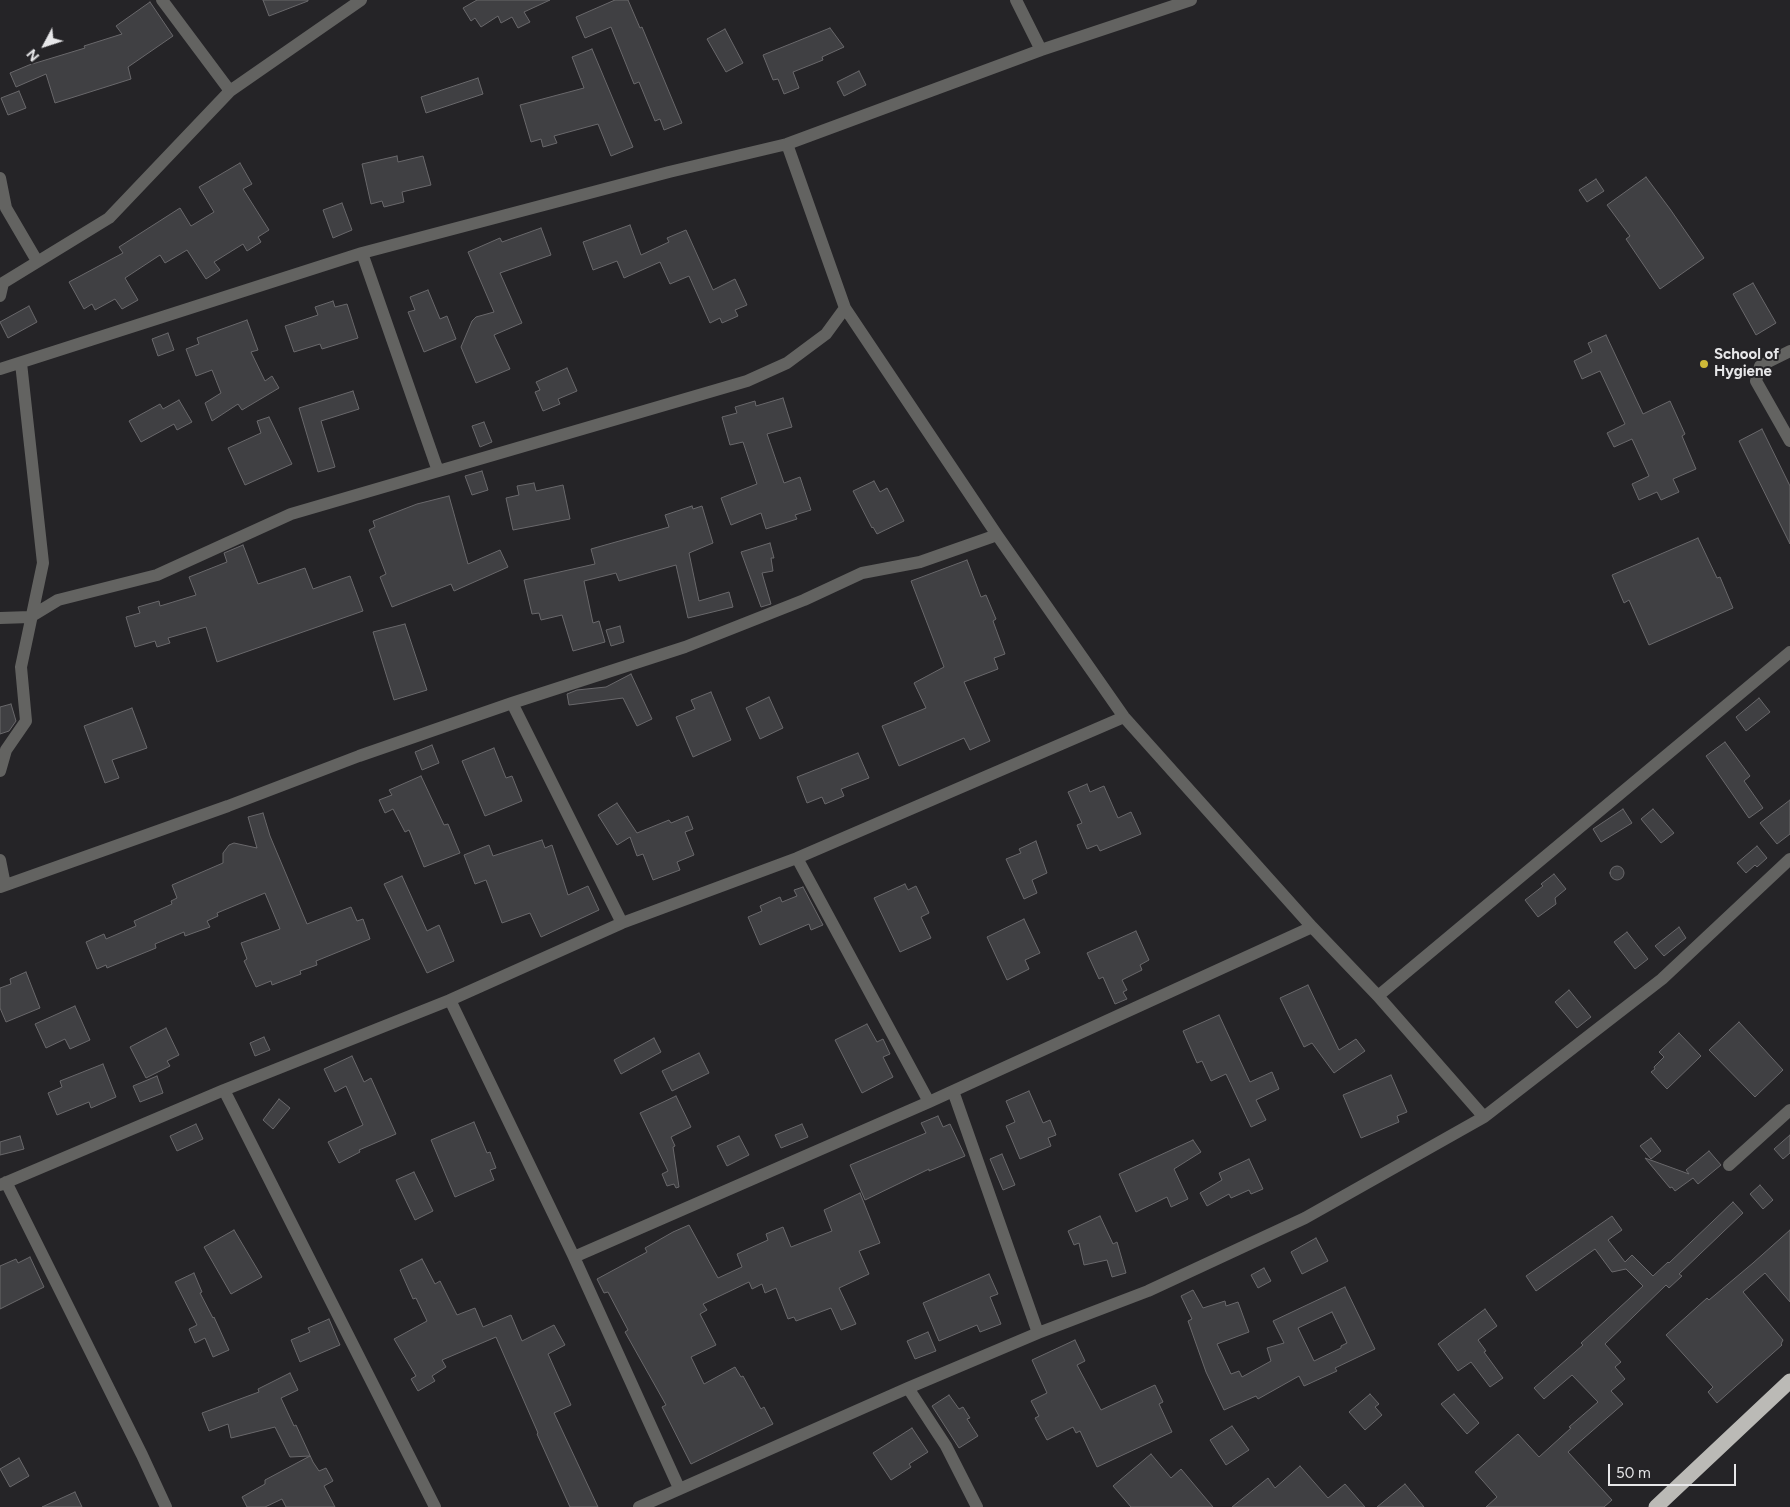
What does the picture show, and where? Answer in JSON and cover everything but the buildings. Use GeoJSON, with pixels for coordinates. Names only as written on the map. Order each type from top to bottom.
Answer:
{"type":"FeatureCollection","features":[{"type":"Feature","properties":{"kind":"highway"},"geometry":{"type":"LineString","coordinates":[[1656,1507],[1790,1381]]}},
{"type":"Feature","properties":{"kind":"street"},"geometry":{"type":"LineString","coordinates":[[162,0],[230,91]]}},
{"type":"Feature","properties":{"kind":"street"},"geometry":{"type":"LineString","coordinates":[[0,296],[2,284],[109,218],[230,91],[361,0]]}},
{"type":"Feature","properties":{"kind":"street"},"geometry":{"type":"LineString","coordinates":[[1016,0],[1041,50]]}},
{"type":"Feature","properties":{"kind":"street"},"geometry":{"type":"LineString","coordinates":[[0,369],[362,253],[669,172],[787,144],[1041,50],[1191,0]]}},
{"type":"Feature","properties":{"kind":"street"},"geometry":{"type":"LineString","coordinates":[[787,144],[845,308],[997,534],[1124,717],[1312,926],[1378,996],[1484,1117]]}},
{"type":"Feature","properties":{"kind":"street"},"geometry":{"type":"LineString","coordinates":[[0,178],[6,208],[37,262]]}},
{"type":"Feature","properties":{"kind":"street"},"geometry":{"type":"LineString","coordinates":[[362,253],[438,471]]}},
{"type":"Feature","properties":{"kind":"street"},"geometry":{"type":"LineString","coordinates":[[0,618],[30,617],[58,600],[157,575],[291,514],[747,381],[787,363],[826,334],[845,308]]}},
{"type":"Feature","properties":{"kind":"street"},"geometry":{"type":"LineString","coordinates":[[1790,350],[1760,366],[1756,381],[1790,441]]}},
{"type":"Feature","properties":{"kind":"street"},"geometry":{"type":"LineString","coordinates":[[0,771],[6,750],[26,721],[21,667],[30,617],[43,563],[21,363]]}},
{"type":"Feature","properties":{"kind":"street"},"geometry":{"type":"LineString","coordinates":[[0,860],[2,886],[228,806],[359,756],[512,703],[685,647],[804,600],[862,573],[920,562],[997,534]]}},
{"type":"Feature","properties":{"kind":"street"},"geometry":{"type":"LineString","coordinates":[[1378,996],[1790,652]]}},
{"type":"Feature","properties":{"kind":"street"},"geometry":{"type":"LineString","coordinates":[[512,703],[622,923]]}},
{"type":"Feature","properties":{"kind":"street"},"geometry":{"type":"LineString","coordinates":[[166,1507],[142,1455],[3,1184],[224,1090],[450,1000],[622,923],[798,858],[1124,717]]}},
{"type":"Feature","properties":{"kind":"street"},"geometry":{"type":"LineString","coordinates":[[798,858],[930,1102]]}},
{"type":"Feature","properties":{"kind":"street"},"geometry":{"type":"LineString","coordinates":[[639,1507],[908,1388],[1038,1333],[1148,1291],[1305,1218],[1484,1117],[1662,979],[1790,859]]}},
{"type":"Feature","properties":{"kind":"street"},"geometry":{"type":"LineString","coordinates":[[574,1257],[930,1102],[1312,926]]}},
{"type":"Feature","properties":{"kind":"street"},"geometry":{"type":"LineString","coordinates":[[450,1000],[574,1257],[679,1488]]}},
{"type":"Feature","properties":{"kind":"street"},"geometry":{"type":"LineString","coordinates":[[224,1090],[435,1507]]}},
{"type":"Feature","properties":{"kind":"street"},"geometry":{"type":"LineString","coordinates":[[953,1091],[1038,1333]]}},
{"type":"Feature","properties":{"kind":"street"},"geometry":{"type":"LineString","coordinates":[[1729,1165],[1790,1110]]}},
{"type":"Feature","properties":{"kind":"street"},"geometry":{"type":"LineString","coordinates":[[908,1388],[946,1446],[977,1507]]}},
{"type":"Feature","properties":{"kind":"place","name":"School of Hygiene"},"geometry":{"type":"Point","coordinates":[1704,364]}}]}
